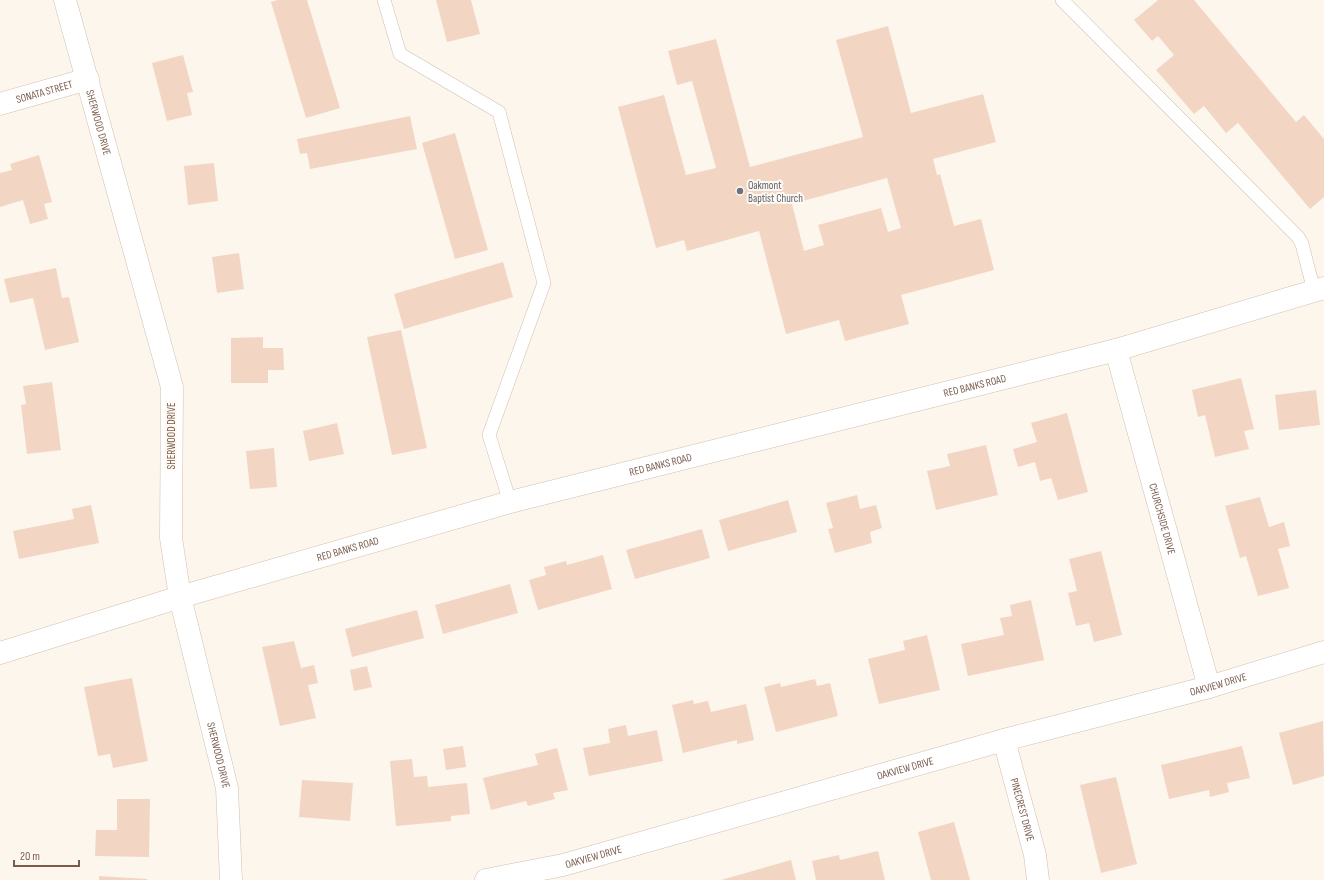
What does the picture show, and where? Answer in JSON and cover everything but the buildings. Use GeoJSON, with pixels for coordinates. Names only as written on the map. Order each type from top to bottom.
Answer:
{"type":"FeatureCollection","features":[{"type":"Feature","properties":{"kind":"street","name":"SHERWOOD DRIVE"},"geometry":{"type":"LineString","coordinates":[[65,0],[172,387],[171,538],[180,597],[227,788],[231,880]]}},
{"type":"Feature","properties":{"kind":"street","name":"SONATA STREET"},"geometry":{"type":"LineString","coordinates":[[0,104],[88,79]]}},
{"type":"Feature","properties":{"kind":"street","name":"RED BANKS ROAD"},"geometry":{"type":"LineString","coordinates":[[0,653],[180,597],[510,502],[1116,350],[1319,290]]}},
{"type":"Feature","properties":{"kind":"street","name":"CHURCHSIDE DRIVE"},"geometry":{"type":"LineString","coordinates":[[1116,350],[1209,687]]}},
{"type":"Feature","properties":{"kind":"street","name":"OAKVIEW DRIVE"},"geometry":{"type":"LineString","coordinates":[[486,880],[565,872],[1004,740],[1209,687],[1324,652]]}},
{"type":"Feature","properties":{"kind":"street","name":"PINECREST DRIVE"},"geometry":{"type":"LineString","coordinates":[[1004,740],[1035,855],[1038,880]]}},
{"type":"Feature","properties":{"kind":"lane"},"geometry":{"type":"LineString","coordinates":[[384,0],[400,54],[498,112],[544,283],[489,435],[510,502]]}},
{"type":"Feature","properties":{"kind":"lane"},"geometry":{"type":"LineString","coordinates":[[1062,0],[1298,237],[1319,290]]}},
{"type":"Feature","properties":{"kind":"place","name":"Oakmont Baptist Church"},"geometry":{"type":"Point","coordinates":[740,191]}}]}
